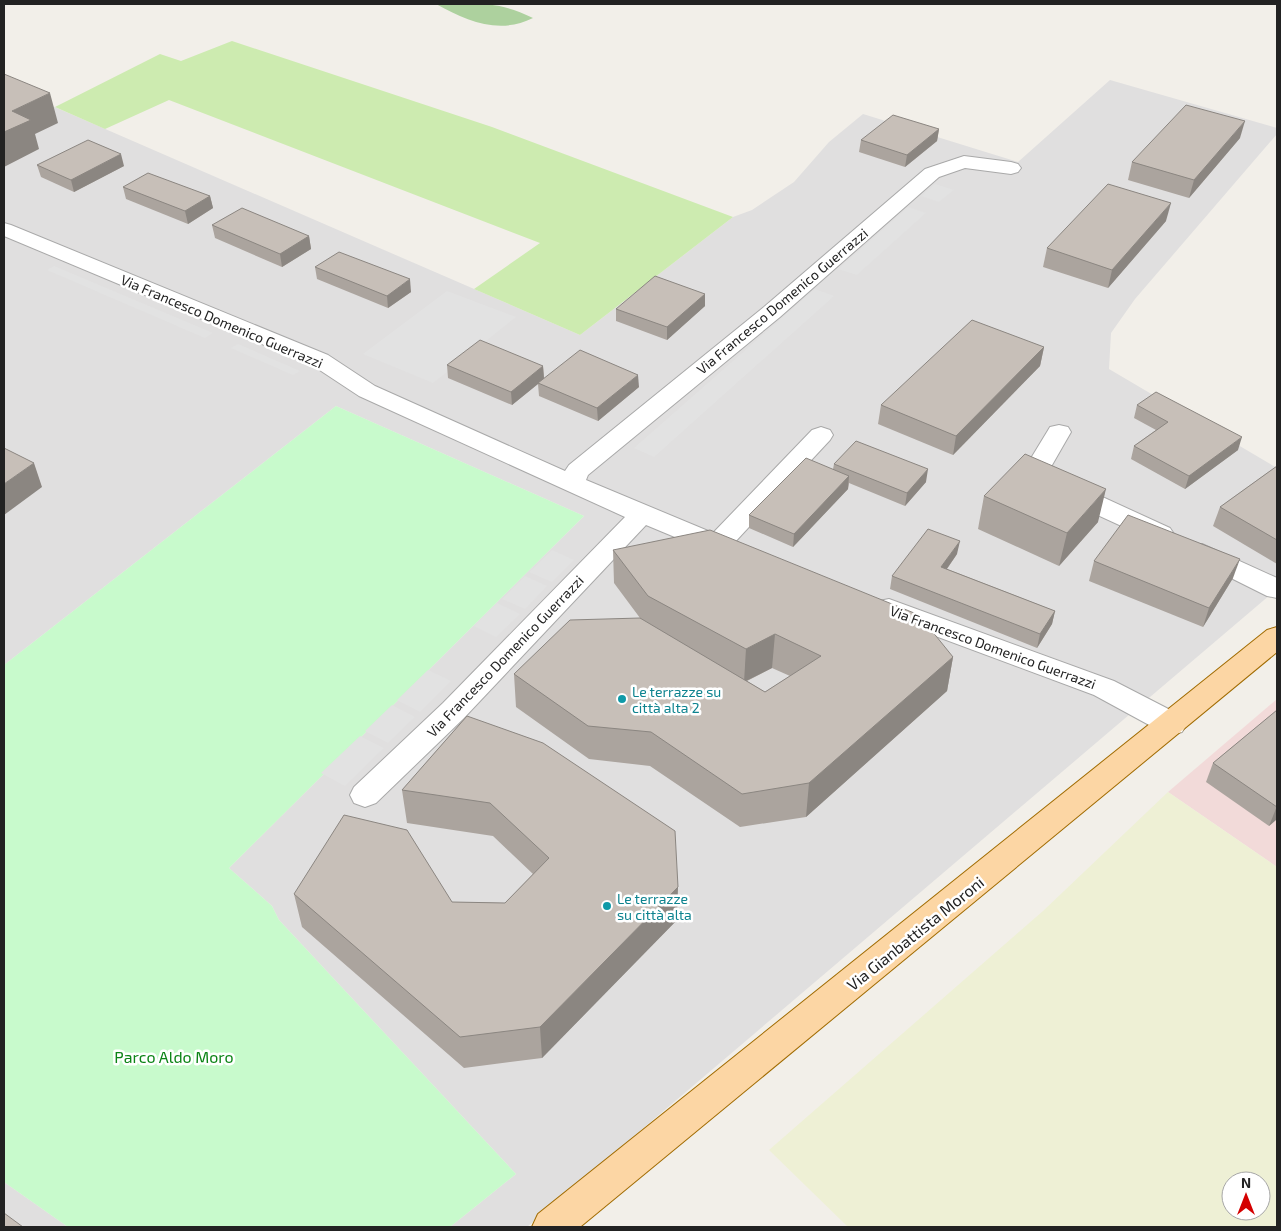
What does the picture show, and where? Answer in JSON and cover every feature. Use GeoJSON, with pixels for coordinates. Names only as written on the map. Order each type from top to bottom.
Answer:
{"type":"FeatureCollection","features":[{"type":"Feature","properties":{"kind":"main road","name":"Via Gianbattista Moroni"},"geometry":{"type":"LineString","coordinates":[[551,1227],[1277,637]]}},
{"type":"Feature","properties":{"kind":"street","name":"Via Francesco Domenico Guerrazzi"},"geometry":{"type":"LineString","coordinates":[[572,483],[578,471],[772,312],[932,173],[964,162],[1011,168]]}},
{"type":"Feature","properties":{"kind":"street","name":"Via Francesco Domenico Guerrazzi"},"geometry":{"type":"LineString","coordinates":[[6,233],[320,360],[367,391],[642,514],[754,558]]}},
{"type":"Feature","properties":{"kind":"street"},"geometry":{"type":"LineString","coordinates":[[1058,432],[1035,473],[1041,478],[1275,588]]}},
{"type":"Feature","properties":{"kind":"street"},"geometry":{"type":"LineString","coordinates":[[717,545],[821,435]]}},
{"type":"Feature","properties":{"kind":"street","name":"Via Francesco Domenico Guerrazzi"},"geometry":{"type":"LineString","coordinates":[[365,794],[453,711],[642,514]]}},
{"type":"Feature","properties":{"kind":"street","name":"Via Francesco Domenico Guerrazzi"},"geometry":{"type":"LineString","coordinates":[[864,599],[1104,688],[1172,724]]}},
{"type":"Feature","properties":{"kind":"shaded area"},"geometry":{"type":"Polygon","coordinates":[[[1110,80],[1277,128],[1277,134],[1135,299],[1111,333],[1109,369],[1277,468],[1277,589],[527,1227],[450,1227],[516,1174],[279,920],[272,906],[229,868],[584,516],[336,406],[4,665],[4,85],[580,335],[733,217],[752,210],[794,182],[829,142],[863,114],[1018,162],[1110,80]]]}},
{"type":"Feature","properties":{"kind":"shaded area"},"geometry":{"type":"Polygon","coordinates":[[[935,184],[954,190],[939,202],[921,196],[935,184]]]}},
{"type":"Feature","properties":{"kind":"shaded area"},"geometry":{"type":"Polygon","coordinates":[[[908,207],[926,213],[857,275],[838,269],[908,207]]]}},
{"type":"Feature","properties":{"kind":"shaded area"},"geometry":{"type":"Polygon","coordinates":[[[54,266],[213,333],[205,338],[47,270],[54,266]]]}},
{"type":"Feature","properties":{"kind":"shaded area"},"geometry":{"type":"Polygon","coordinates":[[[815,289],[834,296],[654,457],[634,448],[815,289]]]}},
{"type":"Feature","properties":{"kind":"shaded area"},"geometry":{"type":"Polygon","coordinates":[[[447,291],[516,317],[433,383],[363,354],[447,291]]]}},
{"type":"Feature","properties":{"kind":"shaded area"},"geometry":{"type":"Polygon","coordinates":[[[238,344],[300,371],[293,375],[231,348],[238,344]]]}},
{"type":"Feature","properties":{"kind":"shaded area"},"geometry":{"type":"Polygon","coordinates":[[[552,550],[574,560],[552,582],[529,572],[552,550]]]}},
{"type":"Feature","properties":{"kind":"shaded area"},"geometry":{"type":"Polygon","coordinates":[[[525,576],[547,586],[525,609],[502,599],[525,576]]]}},
{"type":"Feature","properties":{"kind":"shaded area"},"geometry":{"type":"Polygon","coordinates":[[[497,603],[520,614],[496,637],[474,626],[497,603]]]}},
{"type":"Feature","properties":{"kind":"shaded area"},"geometry":{"type":"Polygon","coordinates":[[[428,670],[451,681],[420,712],[397,700],[428,670]]]}},
{"type":"Feature","properties":{"kind":"shaded area"},"geometry":{"type":"Polygon","coordinates":[[[1277,699],[1277,867],[1168,792],[1277,699]]]}},
{"type":"Feature","properties":{"kind":"shaded area"},"geometry":{"type":"Polygon","coordinates":[[[392,705],[415,717],[388,743],[365,731],[392,705]]]}},
{"type":"Feature","properties":{"kind":"shaded area"},"geometry":{"type":"Polygon","coordinates":[[[360,736],[384,748],[345,786],[321,773],[360,736]]]}},
{"type":"Feature","properties":{"kind":"shaded area"},"geometry":{"type":"Polygon","coordinates":[[[4,1182],[68,1227],[4,1227],[4,1182]]]}},
{"type":"Feature","properties":{"kind":"green space"},"geometry":{"type":"Polygon","coordinates":[[[436,4],[486,4],[508,8],[533,18],[520,23],[496,26],[459,16],[436,4]]]}},
{"type":"Feature","properties":{"kind":"green space"},"geometry":{"type":"Polygon","coordinates":[[[232,41],[492,127],[733,217],[580,335],[474,289],[540,243],[169,100],[105,129],[55,107],[160,54],[181,61],[232,41]]]}},
{"type":"Feature","properties":{"kind":"green space","name":"Parco Aldo Moro"},"geometry":{"type":"Polygon","coordinates":[[[336,406],[584,516],[229,868],[272,906],[279,920],[516,1174],[450,1227],[68,1227],[4,1182],[4,665],[336,406]]]}},
{"type":"Feature","properties":{"kind":"green space"},"geometry":{"type":"Polygon","coordinates":[[[1168,792],[1277,867],[1277,1227],[848,1227],[769,1150],[1043,911],[1168,792]]]}},
{"type":"Feature","properties":{"kind":"building"},"geometry":{"type":"Polygon","coordinates":[[[4,74],[50,93],[12,111],[31,120],[4,132],[4,74]]]}},
{"type":"Feature","properties":{"kind":"building"},"geometry":{"type":"Polygon","coordinates":[[[1186,105],[1245,121],[1194,180],[1132,162],[1186,105]]]}},
{"type":"Feature","properties":{"kind":"building"},"geometry":{"type":"Polygon","coordinates":[[[893,115],[939,129],[907,155],[861,140],[893,115]]]}},
{"type":"Feature","properties":{"kind":"building"},"geometry":{"type":"Polygon","coordinates":[[[88,140],[121,154],[71,180],[37,165],[88,140]]]}},
{"type":"Feature","properties":{"kind":"building"},"geometry":{"type":"Polygon","coordinates":[[[148,173],[210,196],[185,211],[123,187],[148,173]]]}},
{"type":"Feature","properties":{"kind":"building"},"geometry":{"type":"Polygon","coordinates":[[[1108,184],[1171,203],[1112,270],[1047,248],[1108,184]]]}},
{"type":"Feature","properties":{"kind":"building"},"geometry":{"type":"Polygon","coordinates":[[[242,208],[309,236],[280,254],[212,225],[242,208]]]}},
{"type":"Feature","properties":{"kind":"building"},"geometry":{"type":"Polygon","coordinates":[[[339,252],[410,279],[387,296],[315,267],[339,252]]]}},
{"type":"Feature","properties":{"kind":"building"},"geometry":{"type":"Polygon","coordinates":[[[655,276],[705,294],[667,327],[616,309],[655,276]]]}},
{"type":"Feature","properties":{"kind":"building"},"geometry":{"type":"Polygon","coordinates":[[[972,320],[1044,347],[956,436],[881,405],[972,320]]]}},
{"type":"Feature","properties":{"kind":"building"},"geometry":{"type":"Polygon","coordinates":[[[480,340],[543,366],[511,392],[447,365],[480,340]]]}},
{"type":"Feature","properties":{"kind":"building"},"geometry":{"type":"Polygon","coordinates":[[[580,350],[638,375],[597,408],[538,383],[580,350]]]}},
{"type":"Feature","properties":{"kind":"building"},"geometry":{"type":"Polygon","coordinates":[[[1156,392],[1242,437],[1189,476],[1134,446],[1168,422],[1137,405],[1156,392]]]}},
{"type":"Feature","properties":{"kind":"building"},"geometry":{"type":"Polygon","coordinates":[[[856,441],[928,469],[907,493],[834,464],[856,441]]]}},
{"type":"Feature","properties":{"kind":"building"},"geometry":{"type":"Polygon","coordinates":[[[4,448],[34,463],[4,484],[4,448]]]}},
{"type":"Feature","properties":{"kind":"building"},"geometry":{"type":"Polygon","coordinates":[[[1025,454],[1106,489],[1067,533],[984,496],[1025,454]]]}},
{"type":"Feature","properties":{"kind":"building"},"geometry":{"type":"Polygon","coordinates":[[[806,458],[849,476],[794,534],[749,515],[806,458]]]}},
{"type":"Feature","properties":{"kind":"building"},"geometry":{"type":"Polygon","coordinates":[[[1277,466],[1277,540],[1220,507],[1277,466]]]}},
{"type":"Feature","properties":{"kind":"building"},"geometry":{"type":"Polygon","coordinates":[[[1128,515],[1240,559],[1209,608],[1094,561],[1128,515]]]}},
{"type":"Feature","properties":{"kind":"building"},"geometry":{"type":"Polygon","coordinates":[[[928,529],[960,541],[941,567],[1055,611],[1040,634],[892,576],[928,529]]]}},
{"type":"Feature","properties":{"kind":"building","name":"Le terrazze su città alta 2"},"geometry":{"type":"Polygon","coordinates":[[[710,530],[919,615],[953,657],[809,783],[742,794],[651,732],[588,726],[514,674],[570,620],[640,618],[765,692],[821,656],[775,634],[746,649],[648,596],[613,550],[710,530]]]}},
{"type":"Feature","properties":{"kind":"building"},"geometry":{"type":"Polygon","coordinates":[[[1277,710],[1277,807],[1213,763],[1277,710]]]}},
{"type":"Feature","properties":{"kind":"building","name":"Le terrazze su città alta"},"geometry":{"type":"Polygon","coordinates":[[[467,716],[543,743],[675,831],[678,887],[540,1027],[460,1037],[294,894],[344,815],[407,830],[452,902],[505,903],[549,858],[490,803],[402,790],[467,716]]]}},
{"type":"Feature","properties":{"kind":"building"},"geometry":{"type":"Polygon","coordinates":[[[4,1213],[23,1227],[4,1227],[4,1213]]]}},
{"type":"Feature","properties":{"kind":"place","name":"Le terrazze su città alta 2"},"geometry":{"type":"Point","coordinates":[622,699]}},
{"type":"Feature","properties":{"kind":"place","name":"Le terrazze su città alta"},"geometry":{"type":"Point","coordinates":[607,906]}}]}
